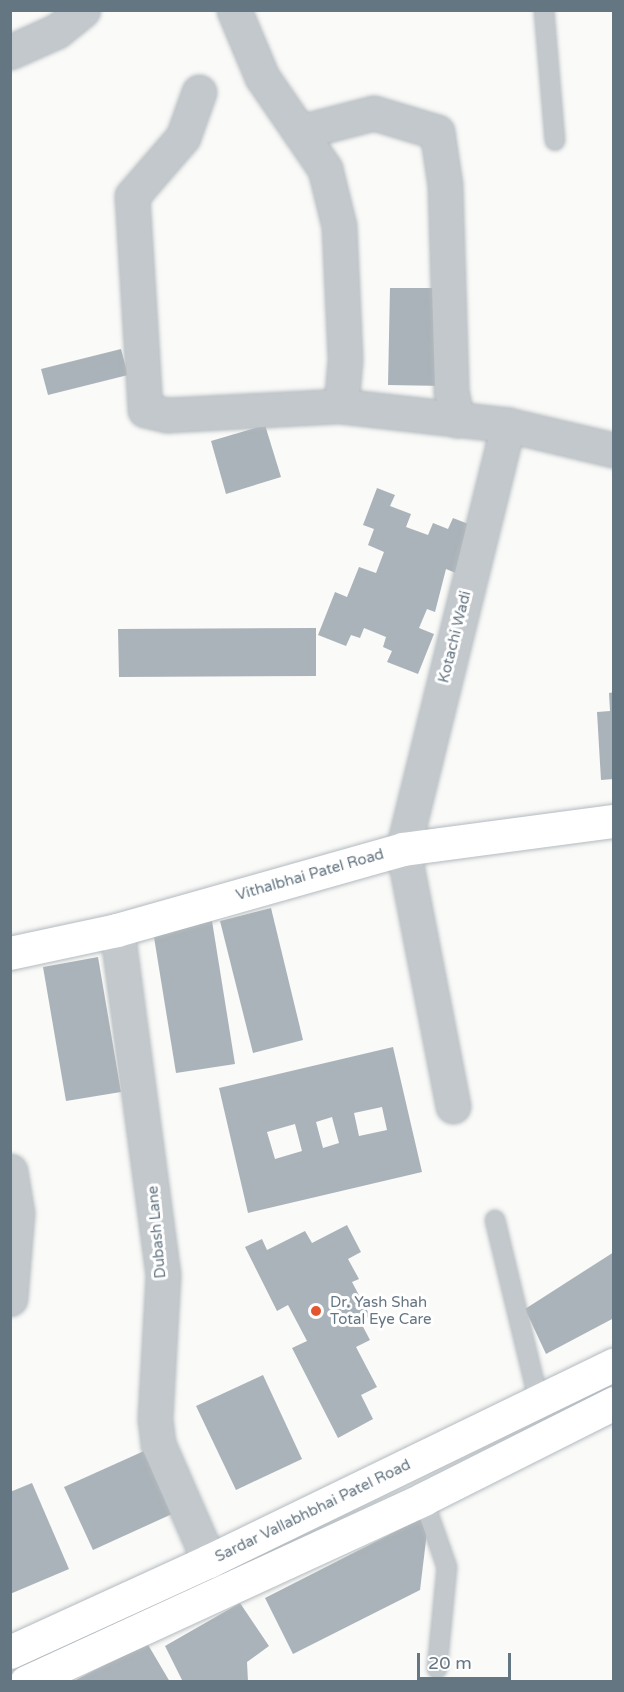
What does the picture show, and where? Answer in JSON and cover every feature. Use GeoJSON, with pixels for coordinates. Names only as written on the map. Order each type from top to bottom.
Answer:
{"type":"FeatureCollection","features":[{"type":"Feature","properties":{"kind":"main road","name":"Vithalbhai Patel Road"},"geometry":{"type":"LineString","coordinates":[[10,953],[117,930],[403,849],[614,821]]}},
{"type":"Feature","properties":{"kind":"main road","name":"Sardar Vallabhbhai Patel Road"},"geometry":{"type":"LineString","coordinates":[[10,1652],[209,1562],[614,1364]]}},
{"type":"Feature","properties":{"kind":"main road","name":"Sardar Vallabhbhai Patel Road"},"geometry":{"type":"LineString","coordinates":[[26,1682],[423,1499],[614,1403]]}},
{"type":"Feature","properties":{"kind":"street"},"geometry":{"type":"LineString","coordinates":[[10,52],[57,31],[83,10]]}},
{"type":"Feature","properties":{"kind":"street"},"geometry":{"type":"LineString","coordinates":[[234,10],[262,77],[325,169],[339,226],[345,360],[340,406]]}},
{"type":"Feature","properties":{"kind":"street"},"geometry":{"type":"LineString","coordinates":[[199,92],[183,137],[132,196],[145,410],[167,415],[340,406],[508,425],[614,450]]}},
{"type":"Feature","properties":{"kind":"street"},"geometry":{"type":"LineString","coordinates":[[300,132],[374,113],[437,132],[445,185],[451,391],[457,420]]}},
{"type":"Feature","properties":{"kind":"street","name":"Kotachi Wadi"},"geometry":{"type":"LineString","coordinates":[[403,849],[508,425]]}},
{"type":"Feature","properties":{"kind":"street"},"geometry":{"type":"LineString","coordinates":[[403,849],[453,1106]]}},
{"type":"Feature","properties":{"kind":"street","name":"Dubash Lane"},"geometry":{"type":"LineString","coordinates":[[117,930],[162,1263],[158,1444],[209,1562]]}},
{"type":"Feature","properties":{"kind":"street"},"geometry":{"type":"LineString","coordinates":[[10,1171],[17,1213],[10,1299]]}},
{"type":"Feature","properties":{"kind":"lane"},"geometry":{"type":"LineString","coordinates":[[544,10],[555,141]]}},
{"type":"Feature","properties":{"kind":"lane"},"geometry":{"type":"LineString","coordinates":[[495,1220],[539,1402]]}},
{"type":"Feature","properties":{"kind":"lane"},"geometry":{"type":"LineString","coordinates":[[423,1499],[447,1567],[437,1669]]}},
{"type":"Feature","properties":{"kind":"building"},"geometry":{"type":"Polygon","coordinates":[[[390,288],[445,288],[444,386],[388,385],[390,288]]]}},
{"type":"Feature","properties":{"kind":"building"},"geometry":{"type":"Polygon","coordinates":[[[121,349],[128,375],[48,395],[41,369],[121,349]]]}},
{"type":"Feature","properties":{"kind":"building"},"geometry":{"type":"Polygon","coordinates":[[[265,425],[281,477],[226,494],[211,441],[265,425]]]}},
{"type":"Feature","properties":{"kind":"building"},"geometry":{"type":"Polygon","coordinates":[[[377,488],[395,495],[390,506],[411,514],[406,527],[428,535],[433,523],[448,529],[453,518],[476,527],[458,574],[446,569],[435,612],[427,609],[419,628],[434,634],[418,674],[387,662],[392,651],[383,647],[386,637],[364,628],[360,638],[351,635],[346,646],[318,635],[335,592],[347,597],[359,567],[376,573],[384,552],[368,545],[374,529],[363,525],[377,488]]]}},
{"type":"Feature","properties":{"kind":"building"},"geometry":{"type":"Polygon","coordinates":[[[316,628],[316,676],[119,677],[118,629],[316,628]]]}},
{"type":"Feature","properties":{"kind":"building"},"geometry":{"type":"Polygon","coordinates":[[[614,692],[614,779],[601,780],[597,712],[610,711],[609,693],[614,692]]]}},
{"type":"Feature","properties":{"kind":"building"},"geometry":{"type":"Polygon","coordinates":[[[271,908],[303,1040],[253,1053],[220,921],[271,908]]]}},
{"type":"Feature","properties":{"kind":"building"},"geometry":{"type":"Polygon","coordinates":[[[212,921],[235,1064],[176,1073],[153,931],[212,921]]]}},
{"type":"Feature","properties":{"kind":"building"},"geometry":{"type":"Polygon","coordinates":[[[98,957],[121,1092],[66,1101],[43,967],[98,957]]]}},
{"type":"Feature","properties":{"kind":"building"},"geometry":{"type":"Polygon","coordinates":[[[393,1047],[422,1172],[248,1213],[219,1088],[393,1047]],[[382,1107],[354,1113],[359,1136],[387,1130],[382,1107]],[[332,1117],[316,1122],[323,1148],[339,1143],[332,1117]],[[295,1124],[267,1132],[275,1159],[302,1151],[295,1124]]]}},
{"type":"Feature","properties":{"kind":"building"},"geometry":{"type":"Polygon","coordinates":[[[347,1225],[361,1252],[348,1259],[359,1279],[352,1282],[370,1316],[360,1321],[370,1340],[356,1347],[377,1387],[361,1395],[373,1419],[338,1438],[292,1348],[307,1341],[288,1305],[277,1311],[245,1247],[262,1239],[267,1250],[305,1231],[312,1243],[347,1225]]]}},
{"type":"Feature","properties":{"kind":"building"},"geometry":{"type":"Polygon","coordinates":[[[614,1252],[614,1318],[546,1354],[525,1309],[614,1252]]]}},
{"type":"Feature","properties":{"kind":"building"},"geometry":{"type":"Polygon","coordinates":[[[263,1375],[302,1459],[236,1490],[196,1406],[263,1375]]]}},
{"type":"Feature","properties":{"kind":"building"},"geometry":{"type":"Polygon","coordinates":[[[144,1451],[172,1514],[93,1550],[64,1487],[144,1451]]]}},
{"type":"Feature","properties":{"kind":"building"},"geometry":{"type":"Polygon","coordinates":[[[32,1483],[69,1569],[10,1594],[10,1492],[32,1483]]]}},
{"type":"Feature","properties":{"kind":"building"},"geometry":{"type":"Polygon","coordinates":[[[420,1519],[427,1532],[420,1590],[293,1654],[265,1598],[420,1519]]]}},
{"type":"Feature","properties":{"kind":"building"},"geometry":{"type":"Polygon","coordinates":[[[240,1603],[269,1646],[247,1662],[248,1682],[183,1682],[165,1646],[240,1603]]]}},
{"type":"Feature","properties":{"kind":"building"},"geometry":{"type":"Polygon","coordinates":[[[147,1643],[170,1682],[72,1682],[147,1643]]]}},
{"type":"Feature","properties":{"kind":"place","name":"Dr. Yash Shah Total Eye Care"},"geometry":{"type":"Point","coordinates":[316,1311]}}]}
